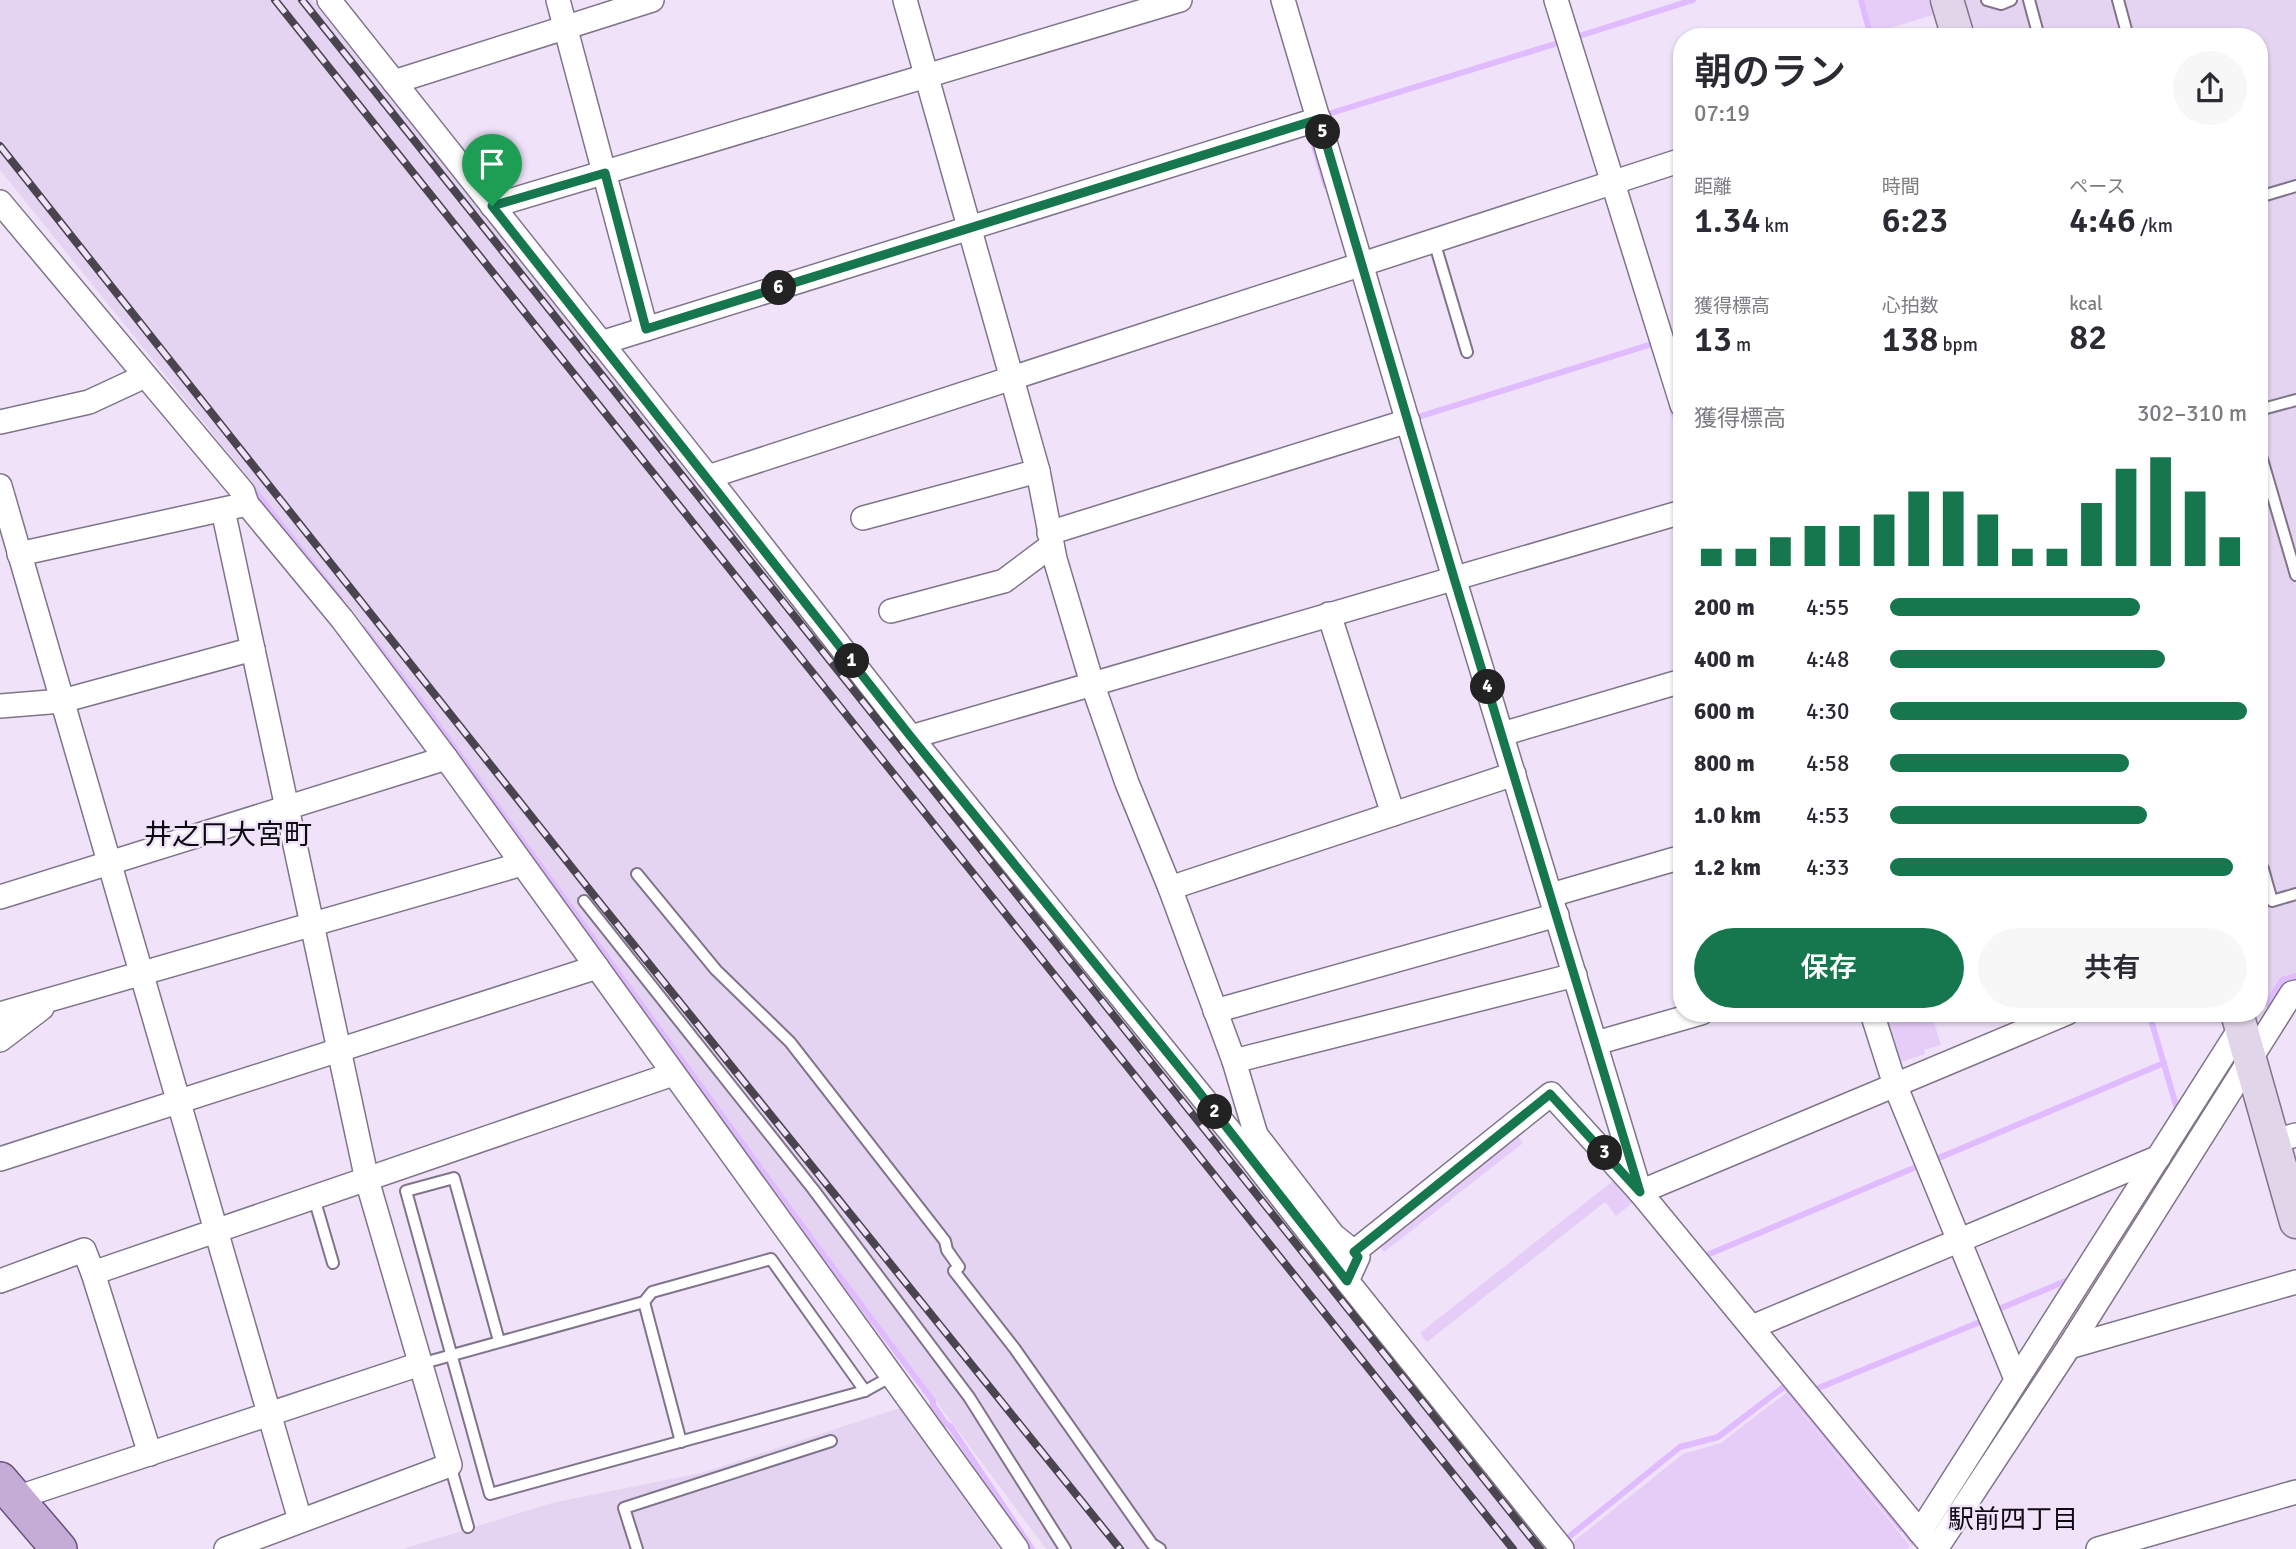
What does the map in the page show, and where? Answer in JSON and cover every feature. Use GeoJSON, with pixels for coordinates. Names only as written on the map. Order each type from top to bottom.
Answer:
{"type":"FeatureCollection","features":[{"type":"Feature","properties":{"kind":"main road"},"geometry":{"type":"LineString","coordinates":[[8,1489],[60,1549]]}},
{"type":"Feature","properties":{"kind":"street"},"geometry":{"type":"LineString","coordinates":[[329,0],[911,737],[1247,1138],[1333,1235],[1358,1257],[1347,1281]]}},
{"type":"Feature","properties":{"kind":"street"},"geometry":{"type":"LineString","coordinates":[[558,0],[646,329]]}},
{"type":"Feature","properties":{"kind":"street"},"geometry":{"type":"LineString","coordinates":[[394,82],[652,0]]}},
{"type":"Feature","properties":{"kind":"street"},"geometry":{"type":"LineString","coordinates":[[905,0],[1038,471],[1051,539],[1092,683],[1126,783],[1170,888],[1234,1061],[1247,1138],[1347,1281],[1562,1549]]}},
{"type":"Feature","properties":{"kind":"street"},"geometry":{"type":"LineString","coordinates":[[492,206],[1180,0]]}},
{"type":"Feature","properties":{"kind":"street"},"geometry":{"type":"LineString","coordinates":[[1283,0],[1640,1192]]}},
{"type":"Feature","properties":{"kind":"street"},"geometry":{"type":"LineString","coordinates":[[1556,0],[1673,376]]}},
{"type":"Feature","properties":{"kind":"street"},"geometry":{"type":"LineString","coordinates":[[1947,0],[1955,28]]}},
{"type":"Feature","properties":{"kind":"street"},"geometry":{"type":"LineString","coordinates":[[601,343],[1319,119]]}},
{"type":"Feature","properties":{"kind":"street"},"geometry":{"type":"LineString","coordinates":[[708,477],[1673,163]]}},
{"type":"Feature","properties":{"kind":"street"},"geometry":{"type":"LineString","coordinates":[[0,202],[243,492],[247,504],[342,619],[446,758],[1017,1549]]}},
{"type":"Feature","properties":{"kind":"street"},"geometry":{"type":"LineString","coordinates":[[0,422],[89,402],[145,376]]}},
{"type":"Feature","properties":{"kind":"street"},"geometry":{"type":"LineString","coordinates":[[891,611],[1004,581],[1051,539],[1408,421]]}},
{"type":"Feature","properties":{"kind":"street"},"geometry":{"type":"LineString","coordinates":[[863,518],[1038,471]]}},
{"type":"Feature","properties":{"kind":"street"},"geometry":{"type":"LineString","coordinates":[[0,486],[300,1520]]}},
{"type":"Feature","properties":{"kind":"street"},"geometry":{"type":"LineString","coordinates":[[19,554],[247,504]]}},
{"type":"Feature","properties":{"kind":"street"},"geometry":{"type":"LineString","coordinates":[[223,510],[367,1180],[450,1465],[226,1549]]}},
{"type":"Feature","properties":{"kind":"street"},"geometry":{"type":"LineString","coordinates":[[911,737],[1673,515]]}},
{"type":"Feature","properties":{"kind":"street"},"geometry":{"type":"LineString","coordinates":[[1329,614],[1393,814]]}},
{"type":"Feature","properties":{"kind":"street"},"geometry":{"type":"LineString","coordinates":[[0,706],[62,701],[253,649]]}},
{"type":"Feature","properties":{"kind":"street"},"geometry":{"type":"LineString","coordinates":[[1502,734],[1673,684]]}},
{"type":"Feature","properties":{"kind":"street"},"geometry":{"type":"LineString","coordinates":[[0,897],[446,758]]}},
{"type":"Feature","properties":{"kind":"street"},"geometry":{"type":"LineString","coordinates":[[1170,888],[1514,774]]}},
{"type":"Feature","properties":{"kind":"street"},"geometry":{"type":"LineString","coordinates":[[1215,1012],[1554,905],[1673,860]]}},
{"type":"Feature","properties":{"kind":"street"},"geometry":{"type":"LineString","coordinates":[[0,1014],[522,864]]}},
{"type":"Feature","properties":{"kind":"street"},"geometry":{"type":"LineString","coordinates":[[0,1159],[597,967]]}},
{"type":"Feature","properties":{"kind":"street"},"geometry":{"type":"LineString","coordinates":[[1234,1061],[1575,975]]}},
{"type":"Feature","properties":{"kind":"street"},"geometry":{"type":"LineString","coordinates":[[1930,1543],[2069,1347],[2292,993],[2296,992]]}},
{"type":"Feature","properties":{"kind":"street"},"geometry":{"type":"LineString","coordinates":[[0,1040],[50,1001]]}},
{"type":"Feature","properties":{"kind":"street"},"geometry":{"type":"LineString","coordinates":[[1596,1043],[1673,1021]]}},
{"type":"Feature","properties":{"kind":"street"},"geometry":{"type":"LineString","coordinates":[[1875,1022],[1895,1085],[2016,1379]]}},
{"type":"Feature","properties":{"kind":"street"},"geometry":{"type":"LineString","coordinates":[[1640,1192],[2046,1022]]}},
{"type":"Feature","properties":{"kind":"street"},"geometry":{"type":"LineString","coordinates":[[1930,1543],[2016,1379],[2159,1157],[2238,1022]]}},
{"type":"Feature","properties":{"kind":"street"},"geometry":{"type":"LineString","coordinates":[[2240,1022],[2250,1062],[2285,1138],[2296,1222]]}},
{"type":"Feature","properties":{"kind":"street"},"geometry":{"type":"LineString","coordinates":[[93,1273],[673,1074]]}},
{"type":"Feature","properties":{"kind":"street"},"geometry":{"type":"LineString","coordinates":[[1354,1252],[1550,1094],[1640,1192],[1930,1543]]}},
{"type":"Feature","properties":{"kind":"street"},"geometry":{"type":"LineString","coordinates":[[1752,1327],[2159,1157]]}},
{"type":"Feature","properties":{"kind":"street"},"geometry":{"type":"LineString","coordinates":[[0,1281],[84,1250],[150,1454]]}},
{"type":"Feature","properties":{"kind":"street"},"geometry":{"type":"LineString","coordinates":[[2069,1347],[2296,1282]]}},
{"type":"Feature","properties":{"kind":"street"},"geometry":{"type":"LineString","coordinates":[[8,1489],[150,1454],[420,1364]]}},
{"type":"Feature","properties":{"kind":"street"},"geometry":{"type":"LineString","coordinates":[[2098,1549],[2296,1492]]}},
{"type":"Feature","properties":{"kind":"lane"},"geometry":{"type":"LineString","coordinates":[[1987,0],[2001,4],[2011,0]]}},
{"type":"Feature","properties":{"kind":"lane"},"geometry":{"type":"LineString","coordinates":[[2029,0],[2037,28]]}},
{"type":"Feature","properties":{"kind":"lane"},"geometry":{"type":"LineString","coordinates":[[2118,0],[2126,28]]}},
{"type":"Feature","properties":{"kind":"lane"},"geometry":{"type":"LineString","coordinates":[[2268,194],[2296,186]]}},
{"type":"Feature","properties":{"kind":"lane"},"geometry":{"type":"LineString","coordinates":[[1434,241],[1467,352]]}},
{"type":"Feature","properties":{"kind":"lane"},"geometry":{"type":"LineString","coordinates":[[2268,408],[2296,400]]}},
{"type":"Feature","properties":{"kind":"lane"},"geometry":{"type":"LineString","coordinates":[[2268,480],[2296,575]]}},
{"type":"Feature","properties":{"kind":"lane"},"geometry":{"type":"LineString","coordinates":[[637,874],[716,970],[790,1042],[945,1241],[947,1250],[959,1267],[954,1270],[1015,1349],[1152,1544],[1160,1549]]}},
{"type":"Feature","properties":{"kind":"lane"},"geometry":{"type":"LineString","coordinates":[[2268,887],[2272,901],[2296,894]]}},
{"type":"Feature","properties":{"kind":"lane"},"geometry":{"type":"LineString","coordinates":[[584,901],[813,1189],[969,1396],[1065,1549]]}},
{"type":"Feature","properties":{"kind":"lane"},"geometry":{"type":"LineString","coordinates":[[499,1341],[454,1178],[406,1191],[490,1494],[865,1391],[892,1376]]}},
{"type":"Feature","properties":{"kind":"lane"},"geometry":{"type":"LineString","coordinates":[[314,1198],[333,1263]]}},
{"type":"Feature","properties":{"kind":"lane"},"geometry":{"type":"LineString","coordinates":[[420,1364],[643,1301],[652,1292],[771,1259],[865,1391]]}},
{"type":"Feature","properties":{"kind":"lane"},"geometry":{"type":"LineString","coordinates":[[643,1301],[681,1442]]}},
{"type":"Feature","properties":{"kind":"lane"},"geometry":{"type":"LineString","coordinates":[[637,1549],[624,1508],[831,1441]]}},
{"type":"Feature","properties":{"kind":"lane"},"geometry":{"type":"LineString","coordinates":[[450,1465],[468,1527]]}},
{"type":"Feature","properties":{"kind":"shaded area"},"geometry":{"type":"Polygon","coordinates":[[[0,0],[312,0],[1550,1549],[1046,1549],[790,1205],[424,702],[265,499],[0,170],[0,0]]]}},
{"type":"Feature","properties":{"kind":"shaded area"},"geometry":{"type":"Polygon","coordinates":[[[1864,0],[1929,0],[1933,15],[1890,28],[1872,28],[1864,0]]]}},
{"type":"Feature","properties":{"kind":"shaded area"},"geometry":{"type":"Polygon","coordinates":[[[1965,0],[2296,0],[2296,973],[2280,978],[2268,997],[2268,28],[1973,28],[1965,0]]]}},
{"type":"Feature","properties":{"kind":"shaded area"},"geometry":{"type":"Polygon","coordinates":[[[1881,1022],[1934,1022],[1941,1045],[1924,1050],[1925,1054],[1895,1064],[1881,1022]]]}},
{"type":"Feature","properties":{"kind":"shaded area"},"geometry":{"type":"Polygon","coordinates":[[[1515,1132],[1523,1143],[1384,1252],[1376,1242],[1515,1132]]]}},
{"type":"Feature","properties":{"kind":"shaded area"},"geometry":{"type":"Polygon","coordinates":[[[1618,1177],[1636,1200],[1616,1216],[1605,1202],[1427,1342],[1420,1333],[1618,1177]]]}},
{"type":"Feature","properties":{"kind":"shaded area"},"geometry":{"type":"Polygon","coordinates":[[[1786,1393],[1910,1546],[1907,1549],[1571,1549],[1568,1546],[1683,1454],[1721,1443],[1786,1393]]]}},
{"type":"Feature","properties":{"kind":"shaded area"},"geometry":{"type":"Polygon","coordinates":[[[909,1405],[1012,1549],[403,1549],[552,1503],[701,1473],[909,1405]]]}},
{"type":"Feature","properties":{"kind":"waterway"},"geometry":{"type":"LineString","coordinates":[[1576,37],[1693,0]]}},
{"type":"Feature","properties":{"kind":"waterway"},"geometry":{"type":"LineString","coordinates":[[1861,0],[1869,28]]}},
{"type":"Feature","properties":{"kind":"waterway"},"geometry":{"type":"LineString","coordinates":[[1328,114],[1558,43]]}},
{"type":"Feature","properties":{"kind":"waterway"},"geometry":{"type":"LineString","coordinates":[[1310,133],[1326,186]]}},
{"type":"Feature","properties":{"kind":"waterway"},"geometry":{"type":"LineString","coordinates":[[1418,417],[1652,344]]}},
{"type":"Feature","properties":{"kind":"waterway"},"geometry":{"type":"LineString","coordinates":[[251,486],[340,599]]}},
{"type":"Feature","properties":{"kind":"waterway"},"geometry":{"type":"LineString","coordinates":[[364,629],[422,703],[811,1238],[933,1401],[933,1405],[950,1426],[1032,1549]]}},
{"type":"Feature","properties":{"kind":"waterway"},"geometry":{"type":"LineString","coordinates":[[2268,1002],[2282,980],[2296,976]]}},
{"type":"Feature","properties":{"kind":"waterway"},"geometry":{"type":"LineString","coordinates":[[2152,1022],[2178,1112]]}},
{"type":"Feature","properties":{"kind":"waterway"},"geometry":{"type":"LineString","coordinates":[[1934,1160],[2164,1063]]}},
{"type":"Feature","properties":{"kind":"waterway"},"geometry":{"type":"LineString","coordinates":[[1707,1255],[1916,1167]]}},
{"type":"Feature","properties":{"kind":"waterway"},"geometry":{"type":"LineString","coordinates":[[1999,1309],[2068,1280]]}},
{"type":"Feature","properties":{"kind":"waterway"},"geometry":{"type":"LineString","coordinates":[[1816,1389],[1980,1322]]}},
{"type":"Feature","properties":{"kind":"waterway"},"geometry":{"type":"LineString","coordinates":[[1565,1540],[1680,1447],[1718,1437],[1785,1386],[1902,1529]]}},
{"type":"Feature","properties":{"kind":"waterway"},"geometry":{"type":"LineString","coordinates":[[1906,1533],[1913,1542]]}},
{"type":"Feature","properties":{"kind":"railway"},"geometry":{"type":"LineString","coordinates":[[275,0],[1513,1549]]}},
{"type":"Feature","properties":{"kind":"railway"},"geometry":{"type":"LineString","coordinates":[[302,0],[1540,1549]]}},
{"type":"Feature","properties":{"kind":"railway"},"geometry":{"type":"LineString","coordinates":[[0,146],[596,898],[1120,1549]]}},
{"type":"Feature","properties":{"kind":"district","name":"井之口大宮町"},"geometry":{"type":"Point","coordinates":[228,835]}},
{"type":"Feature","properties":{"kind":"district","name":"駅前四丁目"},"geometry":{"type":"Point","coordinates":[2013,1520]}},
{"type":"Feature","properties":{"kind":"route"},"geometry":{"type":"LineString","coordinates":[[1319,119],[1454,578],[1640,1192],[1550,1094],[1354,1252],[1358,1257],[1347,1281],[1192,1083],[911,737],[492,206],[605,173],[646,329],[1319,119]]}}]}
